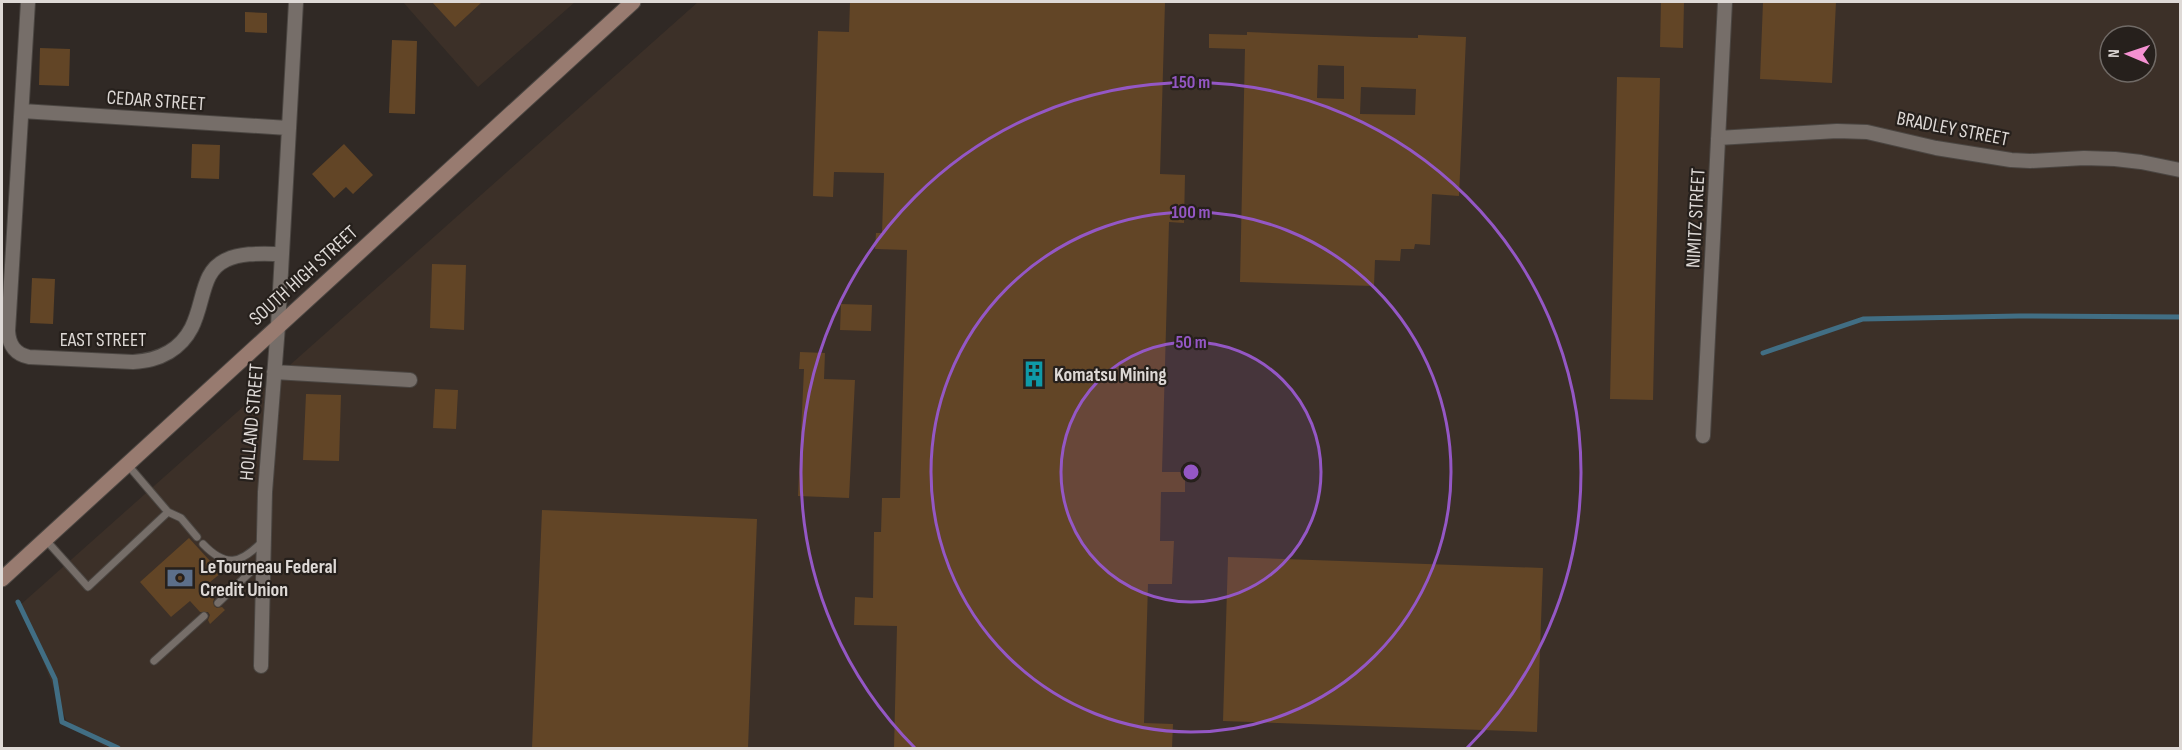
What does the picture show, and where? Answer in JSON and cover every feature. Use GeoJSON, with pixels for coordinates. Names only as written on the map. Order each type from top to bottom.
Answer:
{"type":"FeatureCollection","features":[{"type":"Feature","properties":{"kind":"main road","name":"SOUTH HIGH STREET"},"geometry":{"type":"LineString","coordinates":[[2,579],[633,2]]}},
{"type":"Feature","properties":{"kind":"street"},"geometry":{"type":"LineString","coordinates":[[22,111],[28,2]]}},
{"type":"Feature","properties":{"kind":"street","name":"HOLLAND STREET"},"geometry":{"type":"LineString","coordinates":[[261,666],[265,483],[278,326],[296,2]]}},
{"type":"Feature","properties":{"kind":"street","name":"NIMITZ STREET"},"geometry":{"type":"LineString","coordinates":[[1703,436],[1725,2]]}},
{"type":"Feature","properties":{"kind":"street","name":"CEDAR STREET"},"geometry":{"type":"LineString","coordinates":[[22,111],[288,128]]}},
{"type":"Feature","properties":{"kind":"street","name":"EAST STREET"},"geometry":{"type":"LineString","coordinates":[[22,111],[8,331],[13,348],[20,354],[29,357],[150,361],[187,338],[195,322],[206,283],[219,264],[241,255],[282,254]]}},
{"type":"Feature","properties":{"kind":"street","name":"BRADLEY STREET"},"geometry":{"type":"LineString","coordinates":[[1718,138],[1860,131],[1936,148],[2011,160],[2030,162],[2084,158],[2115,159],[2181,170]]}},
{"type":"Feature","properties":{"kind":"street"},"geometry":{"type":"LineString","coordinates":[[274,372],[410,380]]}},
{"type":"Feature","properties":{"kind":"lane"},"geometry":{"type":"LineString","coordinates":[[127,464],[168,512],[181,518],[197,537]]}},
{"type":"Feature","properties":{"kind":"lane"},"geometry":{"type":"LineString","coordinates":[[45,539],[88,587],[168,512]]}},
{"type":"Feature","properties":{"kind":"lane"},"geometry":{"type":"LineString","coordinates":[[203,544],[220,558],[233,561],[246,556],[263,541]]}},
{"type":"Feature","properties":{"kind":"lane"},"geometry":{"type":"LineString","coordinates":[[218,603],[263,561]]}},
{"type":"Feature","properties":{"kind":"lane"},"geometry":{"type":"LineString","coordinates":[[154,662],[204,616]]}},
{"type":"Feature","properties":{"kind":"shaded area"},"geometry":{"type":"Polygon","coordinates":[[[403,2],[575,2],[478,87],[403,2]]]}},
{"type":"Feature","properties":{"kind":"shaded area","name":"Komatsu Mining"},"geometry":{"type":"Polygon","coordinates":[[[698,2],[2180,2],[2180,748],[107,748],[66,720],[27,619],[18,607],[698,2]]]}},
{"type":"Feature","properties":{"kind":"building"},"geometry":{"type":"Polygon","coordinates":[[[432,2],[482,2],[455,27],[432,2]]]}},
{"type":"Feature","properties":{"kind":"building","name":"Komatsu Mining"},"geometry":{"type":"Polygon","coordinates":[[[850,2],[1165,2],[1160,174],[1185,175],[1184,223],[1169,222],[1162,472],[1185,472],[1185,492],[1161,492],[1160,541],[1174,541],[1172,584],[1148,584],[1144,723],[1173,724],[1172,748],[894,748],[897,626],[854,625],[855,597],[873,598],[874,532],[881,532],[882,498],[900,498],[907,250],[875,249],[876,233],[882,233],[884,173],[834,172],[833,197],[813,196],[818,31],[849,32],[850,2]]]}},
{"type":"Feature","properties":{"kind":"building"},"geometry":{"type":"Polygon","coordinates":[[[1661,2],[1684,2],[1683,48],[1660,47],[1661,2]]]}},
{"type":"Feature","properties":{"kind":"building"},"geometry":{"type":"Polygon","coordinates":[[[1763,2],[1836,2],[1832,83],[1760,79],[1763,2]]]}},
{"type":"Feature","properties":{"kind":"building"},"geometry":{"type":"Polygon","coordinates":[[[245,12],[267,13],[267,33],[245,32],[245,12]]]}},
{"type":"Feature","properties":{"kind":"building"},"geometry":{"type":"Polygon","coordinates":[[[1247,32],[1418,38],[1418,35],[1466,37],[1459,196],[1432,194],[1430,245],[1415,244],[1414,249],[1401,249],[1400,261],[1375,260],[1374,286],[1240,282],[1245,49],[1209,48],[1209,34],[1247,35],[1247,32]],[[1318,65],[1317,98],[1344,99],[1344,66],[1318,65]],[[1361,87],[1360,114],[1415,115],[1416,89],[1361,87]]]}},
{"type":"Feature","properties":{"kind":"building"},"geometry":{"type":"Polygon","coordinates":[[[392,40],[417,41],[415,114],[389,113],[392,40]]]}},
{"type":"Feature","properties":{"kind":"building"},"geometry":{"type":"Polygon","coordinates":[[[40,48],[70,49],[69,86],[39,85],[40,48]]]}},
{"type":"Feature","properties":{"kind":"building"},"geometry":{"type":"Polygon","coordinates":[[[1617,77],[1660,78],[1653,400],[1610,399],[1617,77]]]}},
{"type":"Feature","properties":{"kind":"building"},"geometry":{"type":"Polygon","coordinates":[[[192,144],[220,145],[219,179],[191,178],[192,144]]]}},
{"type":"Feature","properties":{"kind":"building"},"geometry":{"type":"Polygon","coordinates":[[[344,144],[373,175],[353,194],[346,187],[334,198],[312,174],[344,144]]]}},
{"type":"Feature","properties":{"kind":"building"},"geometry":{"type":"Polygon","coordinates":[[[432,264],[466,265],[464,330],[430,328],[432,264]]]}},
{"type":"Feature","properties":{"kind":"building"},"geometry":{"type":"Polygon","coordinates":[[[32,278],[55,279],[53,324],[30,323],[32,278]]]}},
{"type":"Feature","properties":{"kind":"building"},"geometry":{"type":"Polygon","coordinates":[[[841,304],[872,305],[871,331],[840,330],[841,304]]]}},
{"type":"Feature","properties":{"kind":"building"},"geometry":{"type":"Polygon","coordinates":[[[800,352],[825,353],[824,379],[855,380],[849,498],[798,496],[804,369],[799,369],[800,352]]]}},
{"type":"Feature","properties":{"kind":"building"},"geometry":{"type":"Polygon","coordinates":[[[435,389],[458,390],[456,429],[433,428],[435,389]]]}},
{"type":"Feature","properties":{"kind":"building"},"geometry":{"type":"Polygon","coordinates":[[[306,394],[341,395],[339,461],[303,460],[306,394]]]}},
{"type":"Feature","properties":{"kind":"building"},"geometry":{"type":"Polygon","coordinates":[[[542,510],[757,519],[748,748],[532,748],[542,510]]]}},
{"type":"Feature","properties":{"kind":"building","name":"LeTourneau Federal Credit Union"},"geometry":{"type":"Polygon","coordinates":[[[189,538],[221,573],[204,587],[214,599],[214,606],[225,610],[210,624],[208,612],[200,612],[190,601],[171,617],[140,582],[189,538]]]}},
{"type":"Feature","properties":{"kind":"building"},"geometry":{"type":"Polygon","coordinates":[[[1228,557],[1543,568],[1537,732],[1223,721],[1228,557]]]}},
{"type":"Feature","properties":{"kind":"waterway"},"geometry":{"type":"LineString","coordinates":[[1763,353],[1863,319],[2019,316],[2180,317]]}},
{"type":"Feature","properties":{"kind":"waterway"},"geometry":{"type":"LineString","coordinates":[[18,602],[55,679],[62,722],[118,748]]}},
{"type":"Feature","properties":{"kind":"place","name":"Komatsu Mining"},"geometry":{"type":"Point","coordinates":[1034,374]}},
{"type":"Feature","properties":{"kind":"place","name":"LeTourneau Federal Credit Union"},"geometry":{"type":"Point","coordinates":[180,578]}}]}
